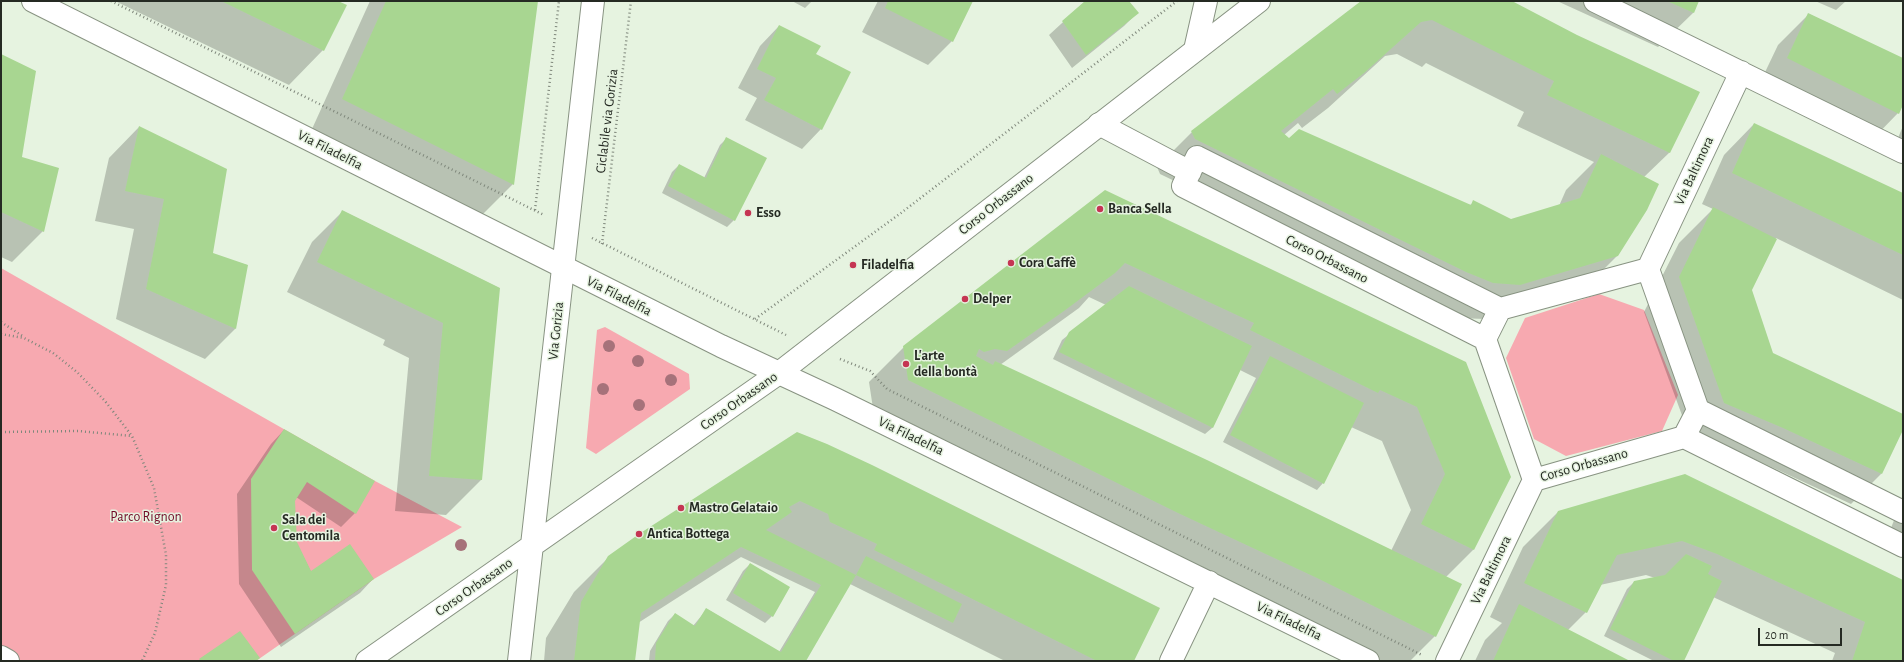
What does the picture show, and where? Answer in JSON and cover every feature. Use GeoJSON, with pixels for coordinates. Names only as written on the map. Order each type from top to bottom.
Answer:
{"type":"FeatureCollection","features":[{"type":"Feature","properties":{"kind":"street","name":"Via Filadelfia"},"geometry":{"type":"LineString","coordinates":[[33,1],[563,268],[1209,582],[1368,661]]}},
{"type":"Feature","properties":{"kind":"street","name":"Via Gorizia"},"geometry":{"type":"LineString","coordinates":[[519,661],[569,226],[593,1]]}},
{"type":"Feature","properties":{"kind":"street"},"geometry":{"type":"LineString","coordinates":[[1195,50],[1206,1]]}},
{"type":"Feature","properties":{"kind":"street","name":"Corso Orbassano"},"geometry":{"type":"LineString","coordinates":[[367,661],[779,373],[1258,1]]}},
{"type":"Feature","properties":{"kind":"street"},"geometry":{"type":"LineString","coordinates":[[1594,1],[1903,152]]}},
{"type":"Feature","properties":{"kind":"street","name":"Via Baltimora"},"geometry":{"type":"LineString","coordinates":[[1648,268],[1740,72]]}},
{"type":"Feature","properties":{"kind":"street"},"geometry":{"type":"LineString","coordinates":[[1099,124],[1190,172]]}},
{"type":"Feature","properties":{"kind":"street","name":"Corso Orbassano"},"geometry":{"type":"LineString","coordinates":[[1500,309],[1198,157],[1183,186],[1485,339],[1534,480],[1684,437]]}},
{"type":"Feature","properties":{"kind":"street"},"geometry":{"type":"LineString","coordinates":[[1485,339],[1500,309],[1648,268],[1698,410],[1903,512]]}},
{"type":"Feature","properties":{"kind":"street"},"geometry":{"type":"LineString","coordinates":[[1698,410],[1684,437],[1903,546]]}},
{"type":"Feature","properties":{"kind":"street","name":"Via Baltimora"},"geometry":{"type":"LineString","coordinates":[[1438,659],[1534,480]]}},
{"type":"Feature","properties":{"kind":"street"},"geometry":{"type":"LineString","coordinates":[[1171,661],[1209,582]]}},
{"type":"Feature","properties":{"kind":"street"},"geometry":{"type":"LineString","coordinates":[[1,657],[8,661]]}},
{"type":"Feature","properties":{"kind":"path"},"geometry":{"type":"LineString","coordinates":[[111,1],[569,226],[602,244],[812,348],[870,371],[887,389],[1438,659]]}},
{"type":"Feature","properties":{"kind":"path"},"geometry":{"type":"LineString","coordinates":[[535,210],[558,1]]}},
{"type":"Feature","properties":{"kind":"path","name":"Ciclabile via Gorizia"},"geometry":{"type":"LineString","coordinates":[[602,244],[631,1]]}},
{"type":"Feature","properties":{"kind":"path"},"geometry":{"type":"LineString","coordinates":[[755,319],[907,208],[1177,1]]}},
{"type":"Feature","properties":{"kind":"path"},"geometry":{"type":"LineString","coordinates":[[1,322],[24,338],[53,354],[77,372],[105,401],[132,436],[154,488],[166,555],[166,586],[155,633],[142,661]]}},
{"type":"Feature","properties":{"kind":"path"},"geometry":{"type":"LineString","coordinates":[[1,334],[24,338]]}},
{"type":"Feature","properties":{"kind":"path"},"geometry":{"type":"LineString","coordinates":[[1,432],[78,430],[132,436]]}},
{"type":"Feature","properties":{"kind":"green space","name":"Parco Rignon"},"geometry":{"type":"Polygon","coordinates":[[[1,268],[375,481],[462,527],[374,579],[256,661],[1,661],[1,268]]]}},
{"type":"Feature","properties":{"kind":"green space"},"geometry":{"type":"Polygon","coordinates":[[[1599,294],[1644,310],[1678,395],[1662,431],[1566,456],[1534,439],[1506,358],[1525,318],[1599,294]]]}},
{"type":"Feature","properties":{"kind":"green space"},"geometry":{"type":"Polygon","coordinates":[[[605,327],[689,374],[690,389],[596,454],[586,448],[597,330],[605,327]]]}},
{"type":"Feature","properties":{"kind":"building"},"geometry":{"type":"Polygon","coordinates":[[[221,1],[338,1],[347,5],[324,51],[221,1]]]}},
{"type":"Feature","properties":{"kind":"building"},"geometry":{"type":"Polygon","coordinates":[[[386,1],[538,1],[514,185],[342,99],[386,1]]]}},
{"type":"Feature","properties":{"kind":"building"},"geometry":{"type":"Polygon","coordinates":[[[888,1],[973,1],[953,42],[885,8],[888,1]]]}},
{"type":"Feature","properties":{"kind":"building"},"geometry":{"type":"Polygon","coordinates":[[[1085,1],[1129,1],[1139,13],[1086,55],[1062,21],[1085,1]]]}},
{"type":"Feature","properties":{"kind":"building"},"geometry":{"type":"Polygon","coordinates":[[[1361,1],[1512,1],[1577,35],[1700,92],[1670,153],[1547,95],[1554,81],[1432,20],[1421,22],[1364,73],[1337,94],[1333,89],[1281,131],[1289,138],[1299,129],[1471,205],[1473,200],[1511,219],[1580,198],[1601,154],[1659,184],[1647,210],[1618,256],[1520,285],[1493,283],[1466,272],[1195,139],[1191,131],[1361,1]]]}},
{"type":"Feature","properties":{"kind":"building"},"geometry":{"type":"Polygon","coordinates":[[[1667,1],[1699,1],[1694,13],[1667,1]]]}},
{"type":"Feature","properties":{"kind":"building"},"geometry":{"type":"Polygon","coordinates":[[[1808,13],[1903,58],[1903,105],[1899,114],[1787,58],[1808,13]]]}},
{"type":"Feature","properties":{"kind":"building"},"geometry":{"type":"Polygon","coordinates":[[[779,25],[821,46],[816,54],[851,72],[822,130],[764,100],[776,78],[757,69],[779,25]]]}},
{"type":"Feature","properties":{"kind":"building"},"geometry":{"type":"Polygon","coordinates":[[[1,54],[36,71],[22,157],[59,168],[44,232],[1,212],[1,54]]]}},
{"type":"Feature","properties":{"kind":"building"},"geometry":{"type":"Polygon","coordinates":[[[1754,123],[1903,193],[1903,255],[1732,173],[1754,123]]]}},
{"type":"Feature","properties":{"kind":"building"},"geometry":{"type":"Polygon","coordinates":[[[139,126],[227,169],[213,253],[248,265],[236,329],[146,289],[164,199],[125,191],[139,126]]]}},
{"type":"Feature","properties":{"kind":"building"},"geometry":{"type":"Polygon","coordinates":[[[726,137],[767,158],[735,221],[668,186],[679,164],[706,178],[726,137]]]}},
{"type":"Feature","properties":{"kind":"building"},"geometry":{"type":"Polygon","coordinates":[[[1105,190],[1466,362],[1511,477],[1474,550],[1421,524],[1445,474],[1417,407],[1380,390],[1378,393],[1250,330],[1254,323],[1125,263],[1115,273],[1007,351],[995,349],[984,352],[979,349],[976,356],[993,365],[995,361],[1207,460],[1462,584],[1436,637],[1317,578],[1178,513],[908,380],[903,346],[1105,190]]]}},
{"type":"Feature","properties":{"kind":"building"},"geometry":{"type":"Polygon","coordinates":[[[1713,207],[1777,239],[1752,290],[1773,353],[1903,414],[1903,430],[1882,474],[1783,428],[1724,403],[1679,277],[1713,207]]]}},
{"type":"Feature","properties":{"kind":"building"},"geometry":{"type":"Polygon","coordinates":[[[342,210],[500,288],[482,480],[429,476],[443,323],[317,262],[342,210]]]}},
{"type":"Feature","properties":{"kind":"building"},"geometry":{"type":"Polygon","coordinates":[[[1129,286],[1252,346],[1213,428],[1059,352],[1069,332],[1129,286]]]}},
{"type":"Feature","properties":{"kind":"building"},"geometry":{"type":"Polygon","coordinates":[[[1270,356],[1364,403],[1324,484],[1230,435],[1270,356]]]}},
{"type":"Feature","properties":{"kind":"building","name":"Sala dei Centomila"},"geometry":{"type":"Polygon","coordinates":[[[284,429],[375,481],[356,514],[307,482],[295,501],[297,542],[311,571],[350,544],[374,579],[295,634],[252,570],[251,479],[284,429]]]}},
{"type":"Feature","properties":{"kind":"building"},"geometry":{"type":"Polygon","coordinates":[[[797,432],[872,465],[1160,608],[1134,661],[1097,661],[874,550],[877,544],[830,522],[828,514],[800,501],[789,507],[792,512],[766,530],[856,575],[806,661],[655,661],[656,643],[675,613],[695,626],[706,608],[781,652],[821,585],[741,547],[641,613],[635,661],[574,661],[581,602],[608,556],[639,534],[797,432]]]}},
{"type":"Feature","properties":{"kind":"building"},"geometry":{"type":"Polygon","coordinates":[[[1685,474],[1903,580],[1903,661],[1852,661],[1865,622],[1717,554],[1682,541],[1617,555],[1587,613],[1524,583],[1558,511],[1685,474]]]}},
{"type":"Feature","properties":{"kind":"building"},"geometry":{"type":"Polygon","coordinates":[[[1686,554],[1712,566],[1708,574],[1722,581],[1684,661],[1674,661],[1610,629],[1634,581],[1665,575],[1686,554]]]}},
{"type":"Feature","properties":{"kind":"building"},"geometry":{"type":"Polygon","coordinates":[[[866,556],[962,604],[953,623],[856,575],[866,556]]]}},
{"type":"Feature","properties":{"kind":"building"},"geometry":{"type":"Polygon","coordinates":[[[750,563],[790,587],[773,617],[733,593],[750,563]]]}},
{"type":"Feature","properties":{"kind":"building"},"geometry":{"type":"Polygon","coordinates":[[[1519,604],[1630,661],[1493,661],[1519,604]]]}},
{"type":"Feature","properties":{"kind":"building"},"geometry":{"type":"Polygon","coordinates":[[[240,631],[260,658],[256,661],[201,661],[199,659],[240,631]]]}},
{"type":"Feature","properties":{"kind":"place","name":"Banca Sella"},"geometry":{"type":"Point","coordinates":[1100,209]}},
{"type":"Feature","properties":{"kind":"place","name":"Esso"},"geometry":{"type":"Point","coordinates":[748,213]}},
{"type":"Feature","properties":{"kind":"place","name":"Cora Caffè"},"geometry":{"type":"Point","coordinates":[1011,263]}},
{"type":"Feature","properties":{"kind":"place","name":"Filadelfia"},"geometry":{"type":"Point","coordinates":[853,265]}},
{"type":"Feature","properties":{"kind":"place","name":"Delper"},"geometry":{"type":"Point","coordinates":[965,299]}},
{"type":"Feature","properties":{"kind":"place","name":"L'arte della bontà"},"geometry":{"type":"Point","coordinates":[906,364]}},
{"type":"Feature","properties":{"kind":"place","name":"Mastro Gelataio"},"geometry":{"type":"Point","coordinates":[681,508]}},
{"type":"Feature","properties":{"kind":"place","name":"Sala dei Centomila"},"geometry":{"type":"Point","coordinates":[274,528]}},
{"type":"Feature","properties":{"kind":"place","name":"Antica Bottega"},"geometry":{"type":"Point","coordinates":[639,534]}}]}
